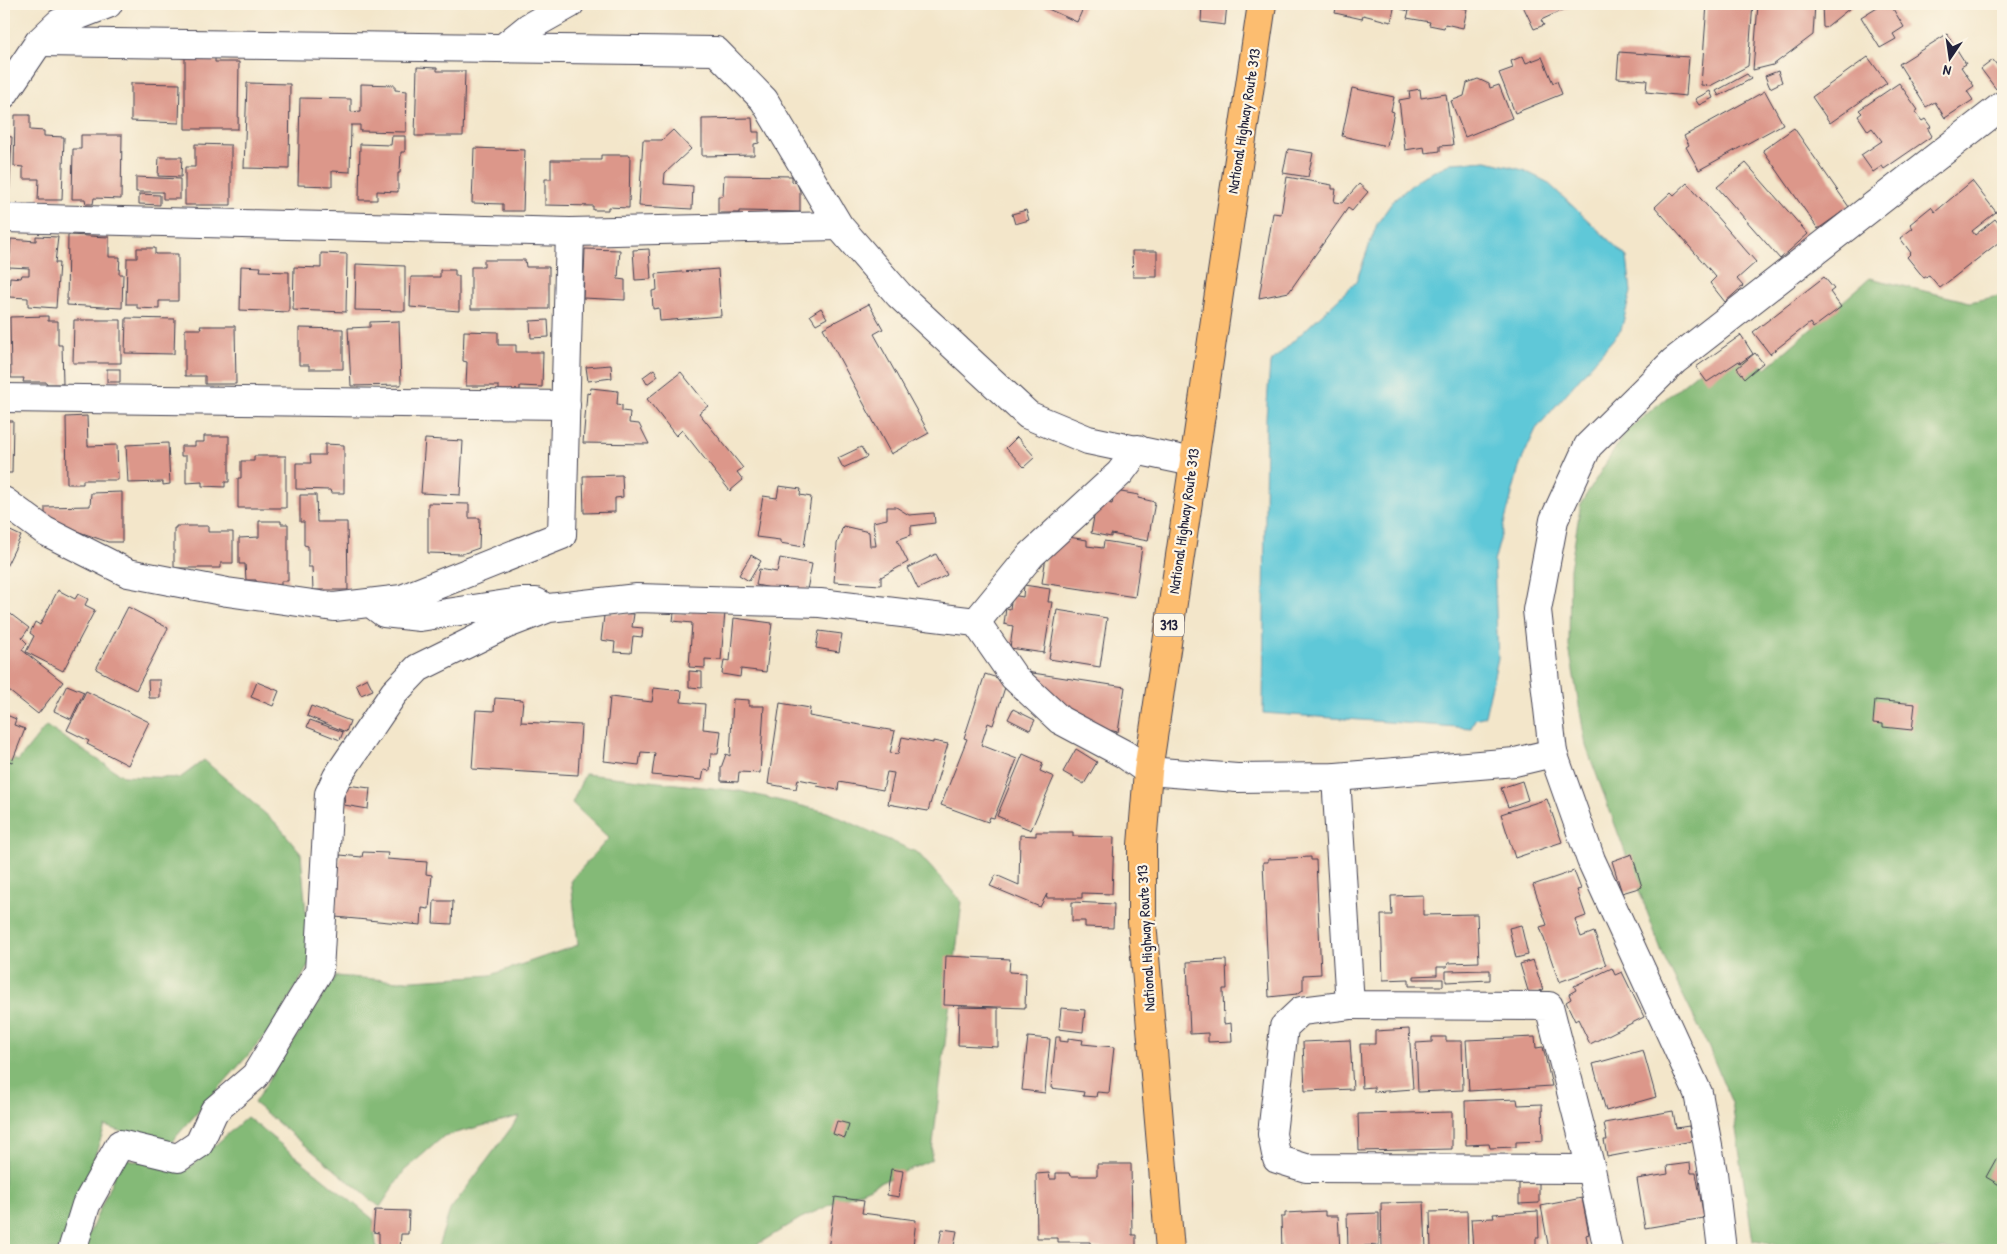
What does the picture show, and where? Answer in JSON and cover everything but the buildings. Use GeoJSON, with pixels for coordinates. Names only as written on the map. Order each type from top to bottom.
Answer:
{"type":"FeatureCollection","features":[{"type":"Feature","properties":{"kind":"highway","name":"National Highway Route 313"},"geometry":{"type":"LineString","coordinates":[[1170,1250],[1142,922],[1142,845],[1148,771],[1262,4]]}},
{"type":"Feature","properties":{"kind":"street"},"geometry":{"type":"LineString","coordinates":[[4,94],[39,42],[59,22],[108,4]]}},
{"type":"Feature","properties":{"kind":"street"},"geometry":{"type":"LineString","coordinates":[[504,48],[529,27],[570,4]]}},
{"type":"Feature","properties":{"kind":"street"},"geometry":{"type":"LineString","coordinates":[[39,42],[716,51],[764,100],[839,226],[899,295],[1028,415],[1088,440],[1193,462]]}},
{"type":"Feature","properties":{"kind":"street"},"geometry":{"type":"LineString","coordinates":[[1722,1250],[1713,1173],[1698,1093],[1591,860],[1553,752],[1537,610],[1554,520],[1588,446],[1674,361],[2003,105]]}},
{"type":"Feature","properties":{"kind":"street"},"geometry":{"type":"LineString","coordinates":[[4,218],[570,232],[839,226]]}},
{"type":"Feature","properties":{"kind":"street"},"geometry":{"type":"LineString","coordinates":[[4,501],[45,532],[128,573],[227,592],[334,606],[402,599],[562,535],[570,232]]}},
{"type":"Feature","properties":{"kind":"street"},"geometry":{"type":"LineString","coordinates":[[4,398],[566,405]]}},
{"type":"Feature","properties":{"kind":"street"},"geometry":{"type":"LineString","coordinates":[[976,622],[1031,555],[1120,473],[1138,449]]}},
{"type":"Feature","properties":{"kind":"street"},"geometry":{"type":"LineString","coordinates":[[72,1250],[86,1205],[120,1144],[178,1158],[199,1144],[214,1110],[255,1076],[319,971],[329,794],[337,777],[394,693],[418,668],[505,625],[548,608],[637,598],[820,603],[976,622],[1014,677],[1060,720],[1124,754],[1148,771],[1237,778],[1336,777],[1515,762],[1553,752]]}},
{"type":"Feature","properties":{"kind":"street"},"geometry":{"type":"LineString","coordinates":[[371,603],[384,613],[420,617],[520,602],[536,602],[548,608]]}},
{"type":"Feature","properties":{"kind":"street"},"geometry":{"type":"LineString","coordinates":[[1336,777],[1350,1005]]}},
{"type":"Feature","properties":{"kind":"street"},"geometry":{"type":"LineString","coordinates":[[1591,1169],[1306,1168],[1277,1159],[1272,1134],[1284,1027],[1302,1011],[1350,1005],[1549,1006],[1591,1169],[1608,1250]]}},
{"type":"Feature","properties":{"kind":"green space"},"geometry":{"type":"Polygon","coordinates":[[[1870,278],[1970,302],[2003,295],[2003,1250],[1780,1250],[1775,1244],[1753,1241],[1732,1103],[1708,1046],[1663,955],[1586,746],[1569,647],[1570,569],[1581,503],[1626,431],[1731,345],[1766,368],[1870,278]]]}},
{"type":"Feature","properties":{"kind":"green space"},"geometry":{"type":"Polygon","coordinates":[[[46,726],[123,776],[180,778],[204,760],[277,824],[301,853],[310,963],[273,1027],[167,1147],[105,1126],[63,1250],[4,1250],[4,755],[18,761],[46,726]]]}},
{"type":"Feature","properties":{"kind":"green space"},"geometry":{"type":"Polygon","coordinates":[[[585,774],[740,791],[827,812],[918,853],[962,902],[931,1160],[801,1218],[748,1250],[437,1250],[450,1210],[520,1116],[444,1136],[404,1171],[380,1207],[254,1103],[336,976],[399,981],[491,975],[578,945],[571,880],[609,838],[572,803],[585,774]]]}},
{"type":"Feature","properties":{"kind":"green space"},"geometry":{"type":"Polygon","coordinates":[[[247,1117],[373,1219],[377,1250],[82,1250],[122,1158],[187,1170],[247,1117]]]}},
{"type":"Feature","properties":{"kind":"water"},"geometry":{"type":"Polygon","coordinates":[[[1487,161],[1523,170],[1547,182],[1627,257],[1631,292],[1621,330],[1536,429],[1520,464],[1494,562],[1498,658],[1485,716],[1475,719],[1471,728],[1263,713],[1266,418],[1270,363],[1356,282],[1377,224],[1393,201],[1420,178],[1451,163],[1487,161]]]}}]}
